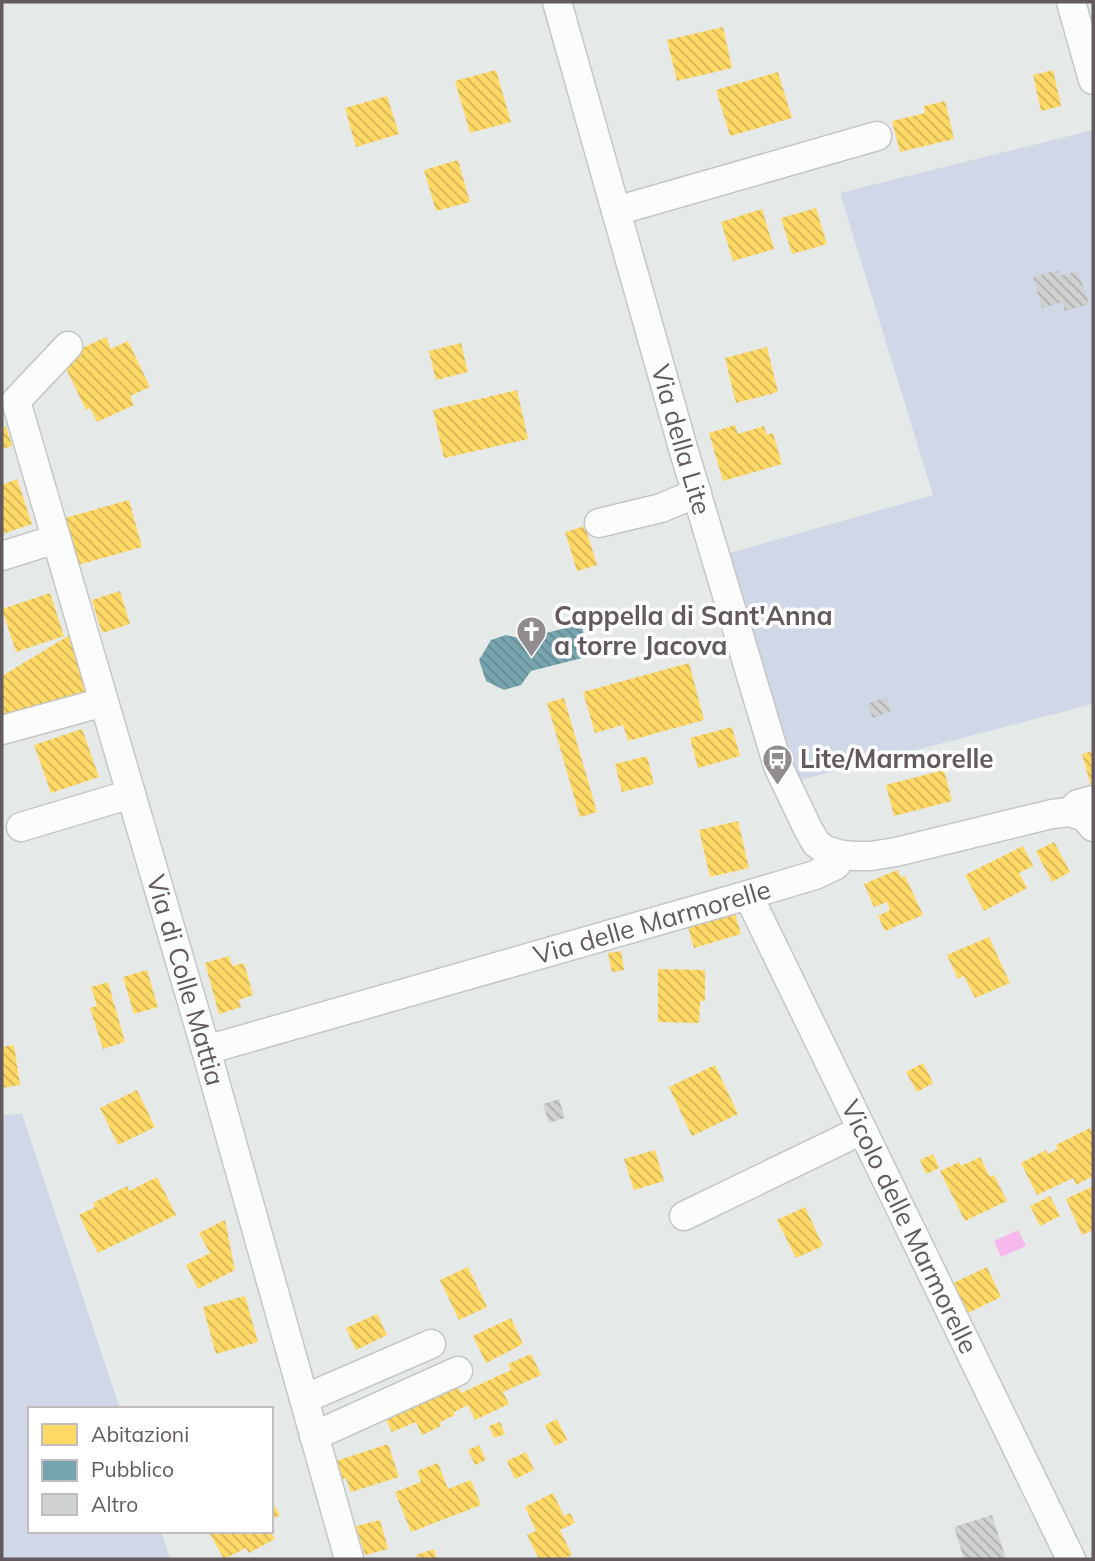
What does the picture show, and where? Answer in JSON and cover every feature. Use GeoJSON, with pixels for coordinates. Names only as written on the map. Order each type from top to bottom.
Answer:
{"type":"FeatureCollection","features":[{"type":"Feature","properties":{"kind":"street","name":"Via della Lite"},"geometry":{"type":"LineString","coordinates":[[557,2],[778,766],[816,842],[825,850],[842,855]]}},
{"type":"Feature","properties":{"kind":"street"},"geometry":{"type":"LineString","coordinates":[[1071,2],[1087,31],[1093,80]]}},
{"type":"Feature","properties":{"kind":"street"},"geometry":{"type":"LineString","coordinates":[[616,211],[877,136]]}},
{"type":"Feature","properties":{"kind":"street","name":"Via di Colle Mattia"},"geometry":{"type":"LineString","coordinates":[[68,346],[16,401],[206,1050],[349,1559]]}},
{"type":"Feature","properties":{"kind":"street"},"geometry":{"type":"LineString","coordinates":[[599,523],[661,508],[697,493]]}},
{"type":"Feature","properties":{"kind":"street"},"geometry":{"type":"LineString","coordinates":[[2,556],[56,539]]}},
{"type":"Feature","properties":{"kind":"street"},"geometry":{"type":"LineString","coordinates":[[2,730],[104,702]]}},
{"type":"Feature","properties":{"kind":"street"},"geometry":{"type":"LineString","coordinates":[[21,827],[131,793]]}},
{"type":"Feature","properties":{"kind":"street"},"geometry":{"type":"LineString","coordinates":[[842,855],[871,856],[896,852],[1081,806],[1093,827]]}},
{"type":"Feature","properties":{"kind":"street","name":"Via delle Marmorelle"},"geometry":{"type":"LineString","coordinates":[[206,1050],[815,875],[836,865],[842,855]]}},
{"type":"Feature","properties":{"kind":"street","name":"Vicolo delle Marmorelle"},"geometry":{"type":"LineString","coordinates":[[748,895],[1071,1559]]}},
{"type":"Feature","properties":{"kind":"street"},"geometry":{"type":"LineString","coordinates":[[684,1216],[862,1130]]}},
{"type":"Feature","properties":{"kind":"street"},"geometry":{"type":"LineString","coordinates":[[304,1399],[431,1344]]}},
{"type":"Feature","properties":{"kind":"street"},"geometry":{"type":"LineString","coordinates":[[314,1436],[458,1371]]}},
{"type":"Feature","properties":{"kind":"shaded area"},"geometry":{"type":"Polygon","coordinates":[[[1093,130],[1093,704],[777,786],[716,557],[933,495],[840,193],[1093,130]]]}},
{"type":"Feature","properties":{"kind":"shaded area"},"geometry":{"type":"Polygon","coordinates":[[[22,1114],[119,1407],[28,1407],[28,1533],[162,1533],[170,1559],[2,1559],[2,1115],[22,1114]]]}},
{"type":"Feature","properties":{"kind":"shaded area"},"geometry":{"type":"Polygon","coordinates":[[[1018,1230],[1026,1246],[1001,1257],[994,1241],[1018,1230]]]}},
{"type":"Feature","properties":{"kind":"building: Abitazioni"},"geometry":{"type":"Polygon","coordinates":[[[723,27],[732,68],[677,81],[667,40],[723,27]]]}},
{"type":"Feature","properties":{"kind":"building: Abitazioni"},"geometry":{"type":"Polygon","coordinates":[[[496,70],[511,122],[470,133],[455,81],[496,70]]]}},
{"type":"Feature","properties":{"kind":"building: Abitazioni"},"geometry":{"type":"Polygon","coordinates":[[[1053,70],[1061,106],[1041,111],[1033,75],[1053,70]]]}},
{"type":"Feature","properties":{"kind":"building: Abitazioni"},"geometry":{"type":"Polygon","coordinates":[[[778,72],[792,118],[730,136],[716,90],[778,72]]]}},
{"type":"Feature","properties":{"kind":"building: Abitazioni"},"geometry":{"type":"Polygon","coordinates":[[[387,96],[399,134],[356,147],[345,108],[387,96]]]}},
{"type":"Feature","properties":{"kind":"building: Abitazioni"},"geometry":{"type":"Polygon","coordinates":[[[945,101],[954,139],[900,152],[892,121],[925,113],[924,106],[945,101]]]}},
{"type":"Feature","properties":{"kind":"building: Abitazioni"},"geometry":{"type":"Polygon","coordinates":[[[458,160],[470,202],[436,211],[424,170],[458,160]]]}},
{"type":"Feature","properties":{"kind":"building: Abitazioni"},"geometry":{"type":"Polygon","coordinates":[[[816,208],[827,244],[792,254],[781,218],[816,208]]]}},
{"type":"Feature","properties":{"kind":"building: Abitazioni"},"geometry":{"type":"Polygon","coordinates":[[[762,209],[774,249],[733,261],[721,222],[762,209]]]}},
{"type":"Feature","properties":{"kind":"building: Abitazioni"},"geometry":{"type":"Polygon","coordinates":[[[106,337],[111,349],[128,341],[150,387],[130,396],[134,405],[97,422],[90,408],[86,410],[61,358],[106,337]]]}},
{"type":"Feature","properties":{"kind":"building: Abitazioni"},"geometry":{"type":"Polygon","coordinates":[[[461,343],[468,372],[436,380],[429,351],[461,343]]]}},
{"type":"Feature","properties":{"kind":"building: Abitazioni"},"geometry":{"type":"Polygon","coordinates":[[[767,347],[778,392],[736,403],[725,358],[767,347]]]}},
{"type":"Feature","properties":{"kind":"building: Abitazioni"},"geometry":{"type":"Polygon","coordinates":[[[517,390],[528,439],[444,458],[433,410],[517,390]]]}},
{"type":"Feature","properties":{"kind":"building: Abitazioni"},"geometry":{"type":"Polygon","coordinates":[[[735,425],[738,434],[764,426],[767,435],[773,433],[782,464],[723,481],[709,433],[735,425]]]}},
{"type":"Feature","properties":{"kind":"building: Abitazioni"},"geometry":{"type":"Polygon","coordinates":[[[6,426],[12,446],[2,449],[2,428],[6,426]]]}},
{"type":"Feature","properties":{"kind":"building: Abitazioni"},"geometry":{"type":"Polygon","coordinates":[[[17,479],[32,524],[2,534],[2,485],[17,479]]]}},
{"type":"Feature","properties":{"kind":"building: Abitazioni"},"geometry":{"type":"Polygon","coordinates":[[[129,500],[142,547],[74,566],[61,519],[129,500]]]}},
{"type":"Feature","properties":{"kind":"building: Abitazioni"},"geometry":{"type":"Polygon","coordinates":[[[585,526],[597,565],[577,571],[565,532],[585,526]]]}},
{"type":"Feature","properties":{"kind":"building: Abitazioni"},"geometry":{"type":"Polygon","coordinates":[[[120,591],[130,624],[102,633],[92,600],[120,591]]]}},
{"type":"Feature","properties":{"kind":"building: Abitazioni"},"geometry":{"type":"Polygon","coordinates":[[[50,593],[64,636],[16,652],[2,609],[50,593]]]}},
{"type":"Feature","properties":{"kind":"building: Abitazioni"},"geometry":{"type":"Polygon","coordinates":[[[73,633],[91,695],[2,721],[2,676],[73,633]]]}},
{"type":"Feature","properties":{"kind":"building: Abitazioni"},"geometry":{"type":"Polygon","coordinates":[[[689,663],[704,720],[628,741],[623,725],[595,733],[583,692],[689,663]]]}},
{"type":"Feature","properties":{"kind":"building: Abitazioni"},"geometry":{"type":"Polygon","coordinates":[[[564,698],[597,812],[580,817],[547,703],[564,698]]]}},
{"type":"Feature","properties":{"kind":"building: Abitazioni"},"geometry":{"type":"Polygon","coordinates":[[[732,727],[740,756],[698,768],[690,738],[732,727]]]}},
{"type":"Feature","properties":{"kind":"building: Abitazioni"},"geometry":{"type":"Polygon","coordinates":[[[82,729],[99,777],[51,793],[34,745],[82,729]]]}},
{"type":"Feature","properties":{"kind":"building: Abitazioni"},"geometry":{"type":"Polygon","coordinates":[[[1093,751],[1093,790],[1092,790],[1082,754],[1093,751]]]}},
{"type":"Feature","properties":{"kind":"building: Abitazioni"},"geometry":{"type":"Polygon","coordinates":[[[647,756],[654,784],[622,792],[615,764],[647,756]]]}},
{"type":"Feature","properties":{"kind":"building: Abitazioni"},"geometry":{"type":"Polygon","coordinates":[[[944,770],[952,801],[894,816],[886,785],[944,770]]]}},
{"type":"Feature","properties":{"kind":"building: Abitazioni"},"geometry":{"type":"Polygon","coordinates":[[[738,821],[749,868],[710,877],[699,830],[738,821]]]}},
{"type":"Feature","properties":{"kind":"building: Abitazioni"},"geometry":{"type":"Polygon","coordinates":[[[1054,842],[1070,872],[1052,882],[1036,851],[1054,842]]]}},
{"type":"Feature","properties":{"kind":"building: Abitazioni"},"geometry":{"type":"Polygon","coordinates":[[[1023,846],[1033,866],[1019,873],[1027,888],[984,911],[965,875],[1023,846]]]}},
{"type":"Feature","properties":{"kind":"building: Abitazioni"},"geometry":{"type":"Polygon","coordinates":[[[897,870],[901,877],[905,876],[923,915],[885,931],[878,916],[890,910],[887,902],[874,907],[864,884],[897,870]]]}},
{"type":"Feature","properties":{"kind":"building: Abitazioni"},"geometry":{"type":"Polygon","coordinates":[[[735,913],[741,934],[694,948],[688,927],[735,913]]]}},
{"type":"Feature","properties":{"kind":"building: Abitazioni"},"geometry":{"type":"Polygon","coordinates":[[[989,937],[1010,983],[975,998],[964,976],[958,979],[947,955],[989,937]]]}},
{"type":"Feature","properties":{"kind":"building: Abitazioni"},"geometry":{"type":"Polygon","coordinates":[[[621,951],[624,970],[612,972],[608,953],[621,951]]]}},
{"type":"Feature","properties":{"kind":"building: Abitazioni"},"geometry":{"type":"Polygon","coordinates":[[[229,956],[232,966],[244,963],[253,995],[239,1000],[241,1007],[219,1014],[205,963],[229,956]]]}},
{"type":"Feature","properties":{"kind":"building: Abitazioni"},"geometry":{"type":"Polygon","coordinates":[[[658,969],[705,970],[705,1001],[700,1001],[699,1023],[658,1022],[658,969]]]}},
{"type":"Feature","properties":{"kind":"building: Abitazioni"},"geometry":{"type":"Polygon","coordinates":[[[147,970],[158,1007],[134,1014],[123,977],[147,970]]]}},
{"type":"Feature","properties":{"kind":"building: Abitazioni"},"geometry":{"type":"Polygon","coordinates":[[[108,982],[125,1042],[103,1049],[90,1008],[97,1006],[91,987],[108,982]]]}},
{"type":"Feature","properties":{"kind":"building: Abitazioni"},"geometry":{"type":"Polygon","coordinates":[[[14,1045],[20,1085],[2,1088],[2,1047],[14,1045]]]}},
{"type":"Feature","properties":{"kind":"building: Abitazioni"},"geometry":{"type":"Polygon","coordinates":[[[923,1063],[933,1083],[917,1092],[906,1072],[923,1063]]]}},
{"type":"Feature","properties":{"kind":"building: Abitazioni"},"geometry":{"type":"Polygon","coordinates":[[[715,1065],[738,1114],[692,1136],[669,1087],[715,1065]]]}},
{"type":"Feature","properties":{"kind":"building: Abitazioni"},"geometry":{"type":"Polygon","coordinates":[[[137,1090],[155,1127],[118,1145],[100,1108],[137,1090]]]}},
{"type":"Feature","properties":{"kind":"building: Abitazioni"},"geometry":{"type":"Polygon","coordinates":[[[1090,1128],[1093,1133],[1093,1176],[1076,1185],[1073,1178],[1037,1195],[1021,1163],[1046,1150],[1048,1154],[1058,1149],[1056,1145],[1090,1128]]]}},
{"type":"Feature","properties":{"kind":"building: Abitazioni"},"geometry":{"type":"Polygon","coordinates":[[[655,1150],[664,1181],[634,1190],[624,1159],[655,1150]]]}},
{"type":"Feature","properties":{"kind":"building: Abitazioni"},"geometry":{"type":"Polygon","coordinates":[[[933,1154],[939,1168],[926,1174],[920,1160],[933,1154]]]}},
{"type":"Feature","properties":{"kind":"building: Abitazioni"},"geometry":{"type":"Polygon","coordinates":[[[980,1157],[990,1177],[994,1175],[1007,1201],[965,1221],[940,1171],[959,1162],[961,1166],[980,1157]]]}},
{"type":"Feature","properties":{"kind":"building: Abitazioni"},"geometry":{"type":"Polygon","coordinates":[[[157,1177],[176,1215],[98,1253],[79,1215],[95,1207],[93,1203],[127,1186],[129,1191],[157,1177]]]}},
{"type":"Feature","properties":{"kind":"building: Abitazioni"},"geometry":{"type":"Polygon","coordinates":[[[1093,1186],[1093,1230],[1082,1235],[1066,1199],[1093,1186]]]}},
{"type":"Feature","properties":{"kind":"building: Abitazioni"},"geometry":{"type":"Polygon","coordinates":[[[1050,1196],[1060,1216],[1040,1226],[1030,1206],[1050,1196]]]}},
{"type":"Feature","properties":{"kind":"building: Abitazioni"},"geometry":{"type":"Polygon","coordinates":[[[805,1207],[823,1246],[796,1258],[777,1220],[805,1207]]]}},
{"type":"Feature","properties":{"kind":"building: Abitazioni"},"geometry":{"type":"Polygon","coordinates":[[[225,1220],[235,1270],[198,1289],[186,1265],[210,1253],[199,1233],[225,1220]]]}},
{"type":"Feature","properties":{"kind":"building: Abitazioni"},"geometry":{"type":"Polygon","coordinates":[[[468,1267],[487,1307],[459,1320],[440,1280],[468,1267]]]}},
{"type":"Feature","properties":{"kind":"building: Abitazioni"},"geometry":{"type":"Polygon","coordinates":[[[987,1267],[1001,1297],[960,1317],[945,1287],[987,1267]]]}},
{"type":"Feature","properties":{"kind":"building: Abitazioni"},"geometry":{"type":"Polygon","coordinates":[[[245,1296],[258,1342],[216,1354],[203,1307],[245,1296]]]}},
{"type":"Feature","properties":{"kind":"building: Abitazioni"},"geometry":{"type":"Polygon","coordinates":[[[377,1314],[387,1335],[356,1350],[346,1328],[377,1314]]]}},
{"type":"Feature","properties":{"kind":"building: Abitazioni"},"geometry":{"type":"Polygon","coordinates":[[[511,1318],[523,1344],[486,1363],[473,1336],[511,1318]]]}},
{"type":"Feature","properties":{"kind":"building: Abitazioni"},"geometry":{"type":"Polygon","coordinates":[[[531,1354],[541,1375],[503,1392],[509,1404],[475,1420],[468,1405],[440,1422],[441,1426],[422,1435],[416,1422],[392,1432],[385,1418],[457,1384],[461,1393],[511,1370],[508,1364],[531,1354]]]}},
{"type":"Feature","properties":{"kind":"building: Abitazioni"},"geometry":{"type":"Polygon","coordinates":[[[557,1419],[567,1440],[555,1446],[545,1425],[557,1419]]]}},
{"type":"Feature","properties":{"kind":"building: Abitazioni"},"geometry":{"type":"Polygon","coordinates":[[[500,1422],[505,1434],[494,1438],[489,1426],[500,1422]]]}},
{"type":"Feature","properties":{"kind":"building: Abitazioni"},"geometry":{"type":"Polygon","coordinates":[[[388,1444],[399,1477],[351,1492],[346,1478],[342,1479],[336,1461],[388,1444]]]}},
{"type":"Feature","properties":{"kind":"building: Abitazioni"},"geometry":{"type":"Polygon","coordinates":[[[479,1445],[486,1460],[475,1465],[468,1450],[479,1445]]]}},
{"type":"Feature","properties":{"kind":"building: Abitazioni"},"geometry":{"type":"Polygon","coordinates":[[[526,1452],[534,1470],[515,1479],[507,1461],[526,1452]]]}},
{"type":"Feature","properties":{"kind":"building: Abitazioni"},"geometry":{"type":"Polygon","coordinates":[[[438,1463],[448,1489],[471,1480],[481,1505],[411,1532],[395,1492],[421,1482],[417,1471],[438,1463]]]}},
{"type":"Feature","properties":{"kind":"building: Abitazioni"},"geometry":{"type":"Polygon","coordinates":[[[553,1493],[564,1516],[570,1513],[575,1523],[560,1530],[572,1555],[562,1559],[539,1559],[527,1535],[536,1531],[525,1507],[553,1493]]]}},
{"type":"Feature","properties":{"kind":"building: Abitazioni"},"geometry":{"type":"Polygon","coordinates":[[[273,1505],[280,1515],[273,1519],[273,1505]]]}},
{"type":"Feature","properties":{"kind":"building: Abitazioni"},"geometry":{"type":"Polygon","coordinates":[[[380,1520],[388,1549],[365,1555],[356,1526],[380,1520]]]}},
{"type":"Feature","properties":{"kind":"building: Abitazioni"},"geometry":{"type":"Polygon","coordinates":[[[271,1533],[275,1539],[249,1553],[246,1548],[224,1559],[210,1534],[271,1533]]]}},
{"type":"Feature","properties":{"kind":"building: Abitazioni"},"geometry":{"type":"Polygon","coordinates":[[[434,1549],[437,1559],[418,1559],[416,1555],[434,1549]]]}},
{"type":"Feature","properties":{"kind":"building: Pubblico","name":"Cappella di Sant'Anna a torre Jacova"},"geometry":{"type":"Polygon","coordinates":[[[581,624],[590,656],[531,671],[521,685],[504,690],[486,681],[479,660],[491,640],[506,635],[523,639],[581,624]]]}},
{"type":"Feature","properties":{"kind":"building: Altro"},"geometry":{"type":"Polygon","coordinates":[[[1058,270],[1060,276],[1078,271],[1089,304],[1065,311],[1062,302],[1042,308],[1033,277],[1058,270]]]}},
{"type":"Feature","properties":{"kind":"building: Altro"},"geometry":{"type":"Polygon","coordinates":[[[886,697],[891,711],[873,718],[867,704],[886,697]]]}},
{"type":"Feature","properties":{"kind":"building: Altro"},"geometry":{"type":"Polygon","coordinates":[[[559,1099],[565,1118],[549,1123],[543,1104],[559,1099]]]}},
{"type":"Feature","properties":{"kind":"building: Altro"},"geometry":{"type":"Polygon","coordinates":[[[992,1515],[1006,1559],[964,1559],[954,1527],[992,1515]]]}},
{"type":"Feature","properties":{"kind":"place","name":"Cappella di Sant'Anna a torre Jacova"},"geometry":{"type":"Point","coordinates":[531,658]}},
{"type":"Feature","properties":{"kind":"place","name":"Lite/Marmorelle"},"geometry":{"type":"Point","coordinates":[777,786]}}]}
